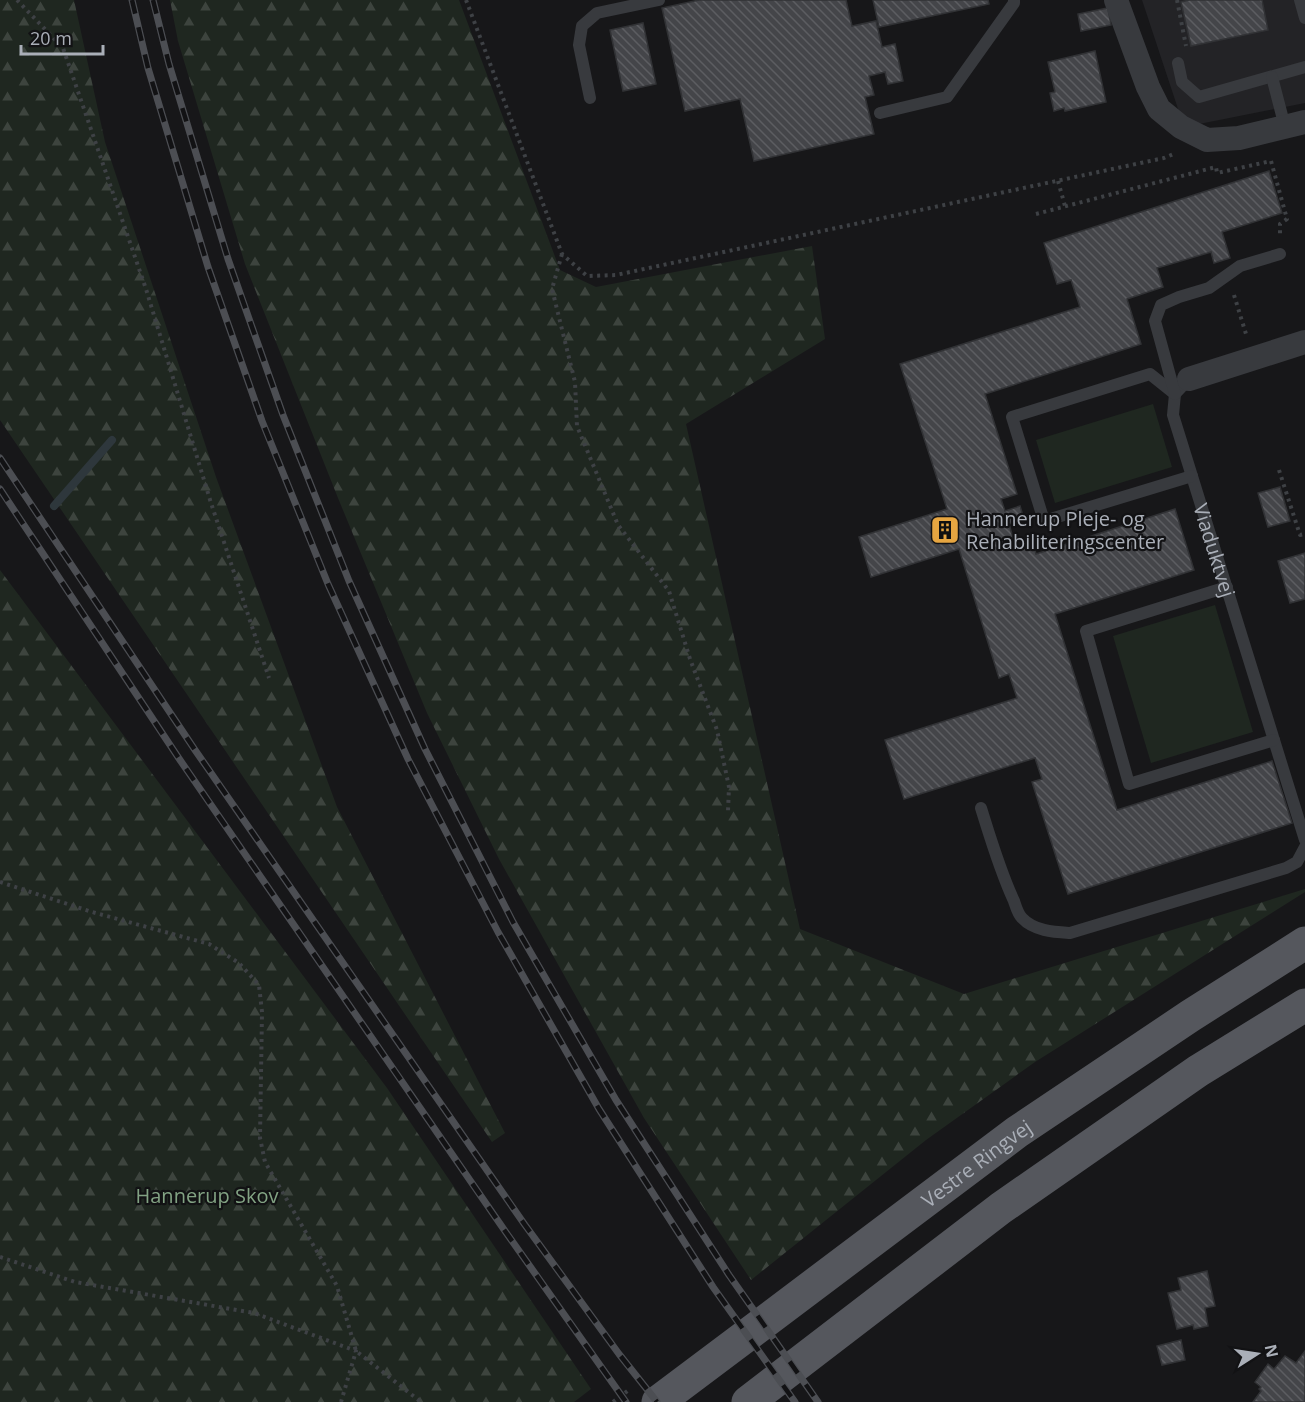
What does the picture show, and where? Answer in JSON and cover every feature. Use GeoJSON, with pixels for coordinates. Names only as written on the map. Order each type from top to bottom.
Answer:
{"type":"FeatureCollection","features":[{"type":"Feature","properties":{"kind":"main road","name":"Vestre Ringvej"},"geometry":{"type":"LineString","coordinates":[[658,1402],[1017,1132],[1305,942]]}},
{"type":"Feature","properties":{"kind":"main road"},"geometry":{"type":"LineString","coordinates":[[748,1402],[1001,1208],[1198,1071],[1305,1005]]}},
{"type":"Feature","properties":{"kind":"street"},"geometry":{"type":"LineString","coordinates":[[1116,0],[1148,87],[1159,109],[1181,127],[1207,140],[1239,138],[1295,124]]}},
{"type":"Feature","properties":{"kind":"street"},"geometry":{"type":"LineString","coordinates":[[1182,386],[1305,342]]}},
{"type":"Feature","properties":{"kind":"lane"},"geometry":{"type":"LineString","coordinates":[[590,98],[579,45],[582,26],[597,13],[658,0]]}},
{"type":"Feature","properties":{"kind":"lane"},"geometry":{"type":"LineString","coordinates":[[880,113],[947,97],[1014,0]]}},
{"type":"Feature","properties":{"kind":"lane"},"geometry":{"type":"LineString","coordinates":[[1300,0],[1305,18]]}},
{"type":"Feature","properties":{"kind":"lane"},"geometry":{"type":"LineString","coordinates":[[1178,63],[1182,82],[1200,97],[1305,67]]}},
{"type":"Feature","properties":{"kind":"lane"},"geometry":{"type":"LineString","coordinates":[[1272,77],[1295,124]]}},
{"type":"Feature","properties":{"kind":"lane"},"geometry":{"type":"LineString","coordinates":[[1228,274],[1240,266],[1280,254]]}},
{"type":"Feature","properties":{"kind":"lane","name":"Viaduktvej"},"geometry":{"type":"LineString","coordinates":[[1228,274],[1209,288],[1161,304],[1155,321],[1182,386],[1173,415],[1305,840]]}},
{"type":"Feature","properties":{"kind":"lane"},"geometry":{"type":"LineString","coordinates":[[1182,386],[1150,374],[1012,417],[1044,521],[1192,476]]}},
{"type":"Feature","properties":{"kind":"lane"},"geometry":{"type":"LineString","coordinates":[[1227,587],[1086,631],[1130,784],[1274,740]]}},
{"type":"Feature","properties":{"kind":"lane"},"geometry":{"type":"LineString","coordinates":[[981,808],[999,865],[1021,918],[1037,928],[1052,932],[1070,933],[1286,868],[1297,862],[1305,847]]}},
{"type":"Feature","properties":{"kind":"path"},"geometry":{"type":"LineString","coordinates":[[17,0],[63,48],[146,289],[211,503],[269,678]]}},
{"type":"Feature","properties":{"kind":"path"},"geometry":{"type":"LineString","coordinates":[[466,0],[562,254],[587,276],[616,275],[1164,158],[1207,140]]}},
{"type":"Feature","properties":{"kind":"path"},"geometry":{"type":"LineString","coordinates":[[1036,214],[1216,167],[1217,173],[1271,161],[1287,219],[1280,224],[1280,254]]}},
{"type":"Feature","properties":{"kind":"path"},"geometry":{"type":"LineString","coordinates":[[1058,181],[1065,206]]}},
{"type":"Feature","properties":{"kind":"path"},"geometry":{"type":"LineString","coordinates":[[562,254],[552,290],[575,382],[577,426],[618,525],[669,591],[690,659],[717,730],[729,787],[728,811]]}},
{"type":"Feature","properties":{"kind":"path"},"geometry":{"type":"LineString","coordinates":[[1228,274],[1254,359]]}},
{"type":"Feature","properties":{"kind":"path"},"geometry":{"type":"LineString","coordinates":[[1279,470],[1300,535],[1305,534]]}},
{"type":"Feature","properties":{"kind":"path"},"geometry":{"type":"LineString","coordinates":[[0,882],[92,912],[209,944],[239,963],[259,985],[262,1012],[260,1138],[265,1162],[338,1286],[356,1351],[341,1402]]}},
{"type":"Feature","properties":{"kind":"path"},"geometry":{"type":"LineString","coordinates":[[0,1257],[75,1282],[254,1312],[356,1351],[421,1402]]}},
{"type":"Feature","properties":{"kind":"shaded area"},"geometry":{"type":"Polygon","coordinates":[[[1142,0],[1305,0],[1305,103],[1184,127],[1142,0]]]}},
{"type":"Feature","properties":{"kind":"green space"},"geometry":{"type":"Polygon","coordinates":[[[0,0],[74,0],[105,142],[216,477],[337,807],[505,1133],[492,1142],[0,420],[0,0]]]}},
{"type":"Feature","properties":{"kind":"green space"},"geometry":{"type":"Polygon","coordinates":[[[170,0],[459,0],[560,270],[596,287],[812,246],[825,339],[686,424],[800,929],[964,994],[1305,889],[1305,892],[1035,1062],[926,1140],[751,1280],[644,1118],[499,859],[427,713],[245,264],[178,41],[170,0]]]}},
{"type":"Feature","properties":{"kind":"green space"},"geometry":{"type":"Polygon","coordinates":[[[1153,404],[1172,467],[1055,503],[1036,440],[1153,404]]]}},
{"type":"Feature","properties":{"kind":"green space","name":"Hannerup Skov"},"geometry":{"type":"Polygon","coordinates":[[[0,570],[387,1088],[591,1389],[574,1402],[0,1402],[0,570]]]}},
{"type":"Feature","properties":{"kind":"green space"},"geometry":{"type":"Polygon","coordinates":[[[1215,605],[1253,732],[1151,763],[1113,636],[1215,605]]]}},
{"type":"Feature","properties":{"kind":"building"},"geometry":{"type":"Polygon","coordinates":[[[699,0],[846,0],[852,26],[876,21],[882,47],[895,44],[903,81],[888,84],[885,72],[869,76],[874,95],[865,97],[874,134],[754,161],[740,99],[685,111],[662,8],[699,0]]]}},
{"type":"Feature","properties":{"kind":"building"},"geometry":{"type":"Polygon","coordinates":[[[873,0],[988,0],[989,4],[879,27],[873,0]]]}},
{"type":"Feature","properties":{"kind":"building"},"geometry":{"type":"Polygon","coordinates":[[[1189,0],[1262,0],[1268,30],[1191,46],[1181,2],[1189,0]]]}},
{"type":"Feature","properties":{"kind":"building"},"geometry":{"type":"Polygon","coordinates":[[[1108,8],[1111,25],[1081,31],[1078,14],[1108,8]]]}},
{"type":"Feature","properties":{"kind":"building"},"geometry":{"type":"Polygon","coordinates":[[[643,23],[656,84],[623,91],[610,30],[643,23]]]}},
{"type":"Feature","properties":{"kind":"building"},"geometry":{"type":"Polygon","coordinates":[[[1095,51],[1106,102],[1065,111],[1064,108],[1054,111],[1050,93],[1055,92],[1048,62],[1095,51]]]}},
{"type":"Feature","properties":{"kind":"building","name":"Hannerup Pleje- og Rehabiliteringscenter"},"geometry":{"type":"Polygon","coordinates":[[[1269,171],[1282,213],[1222,232],[1230,258],[1214,263],[1211,252],[1157,268],[1163,287],[1127,299],[1141,344],[985,394],[1017,494],[1001,499],[1005,511],[1020,506],[1024,519],[1009,524],[1016,548],[1033,543],[1036,554],[1175,509],[1194,570],[1055,614],[1117,810],[1272,761],[1292,823],[1068,894],[1032,782],[1042,779],[1035,758],[904,799],[885,740],[1017,698],[1009,674],[999,678],[959,549],[871,577],[859,537],[947,509],[900,364],[1080,307],[1071,280],[1057,284],[1044,243],[1269,171]]]}},
{"type":"Feature","properties":{"kind":"building"},"geometry":{"type":"Polygon","coordinates":[[[1280,487],[1290,521],[1268,527],[1258,493],[1280,487]]]}},
{"type":"Feature","properties":{"kind":"building"},"geometry":{"type":"Polygon","coordinates":[[[1305,553],[1305,599],[1290,603],[1278,561],[1305,553]]]}},
{"type":"Feature","properties":{"kind":"building"},"geometry":{"type":"Polygon","coordinates":[[[1207,1271],[1215,1306],[1205,1308],[1208,1326],[1194,1329],[1193,1325],[1177,1329],[1168,1293],[1181,1290],[1178,1278],[1207,1271]]]}},
{"type":"Feature","properties":{"kind":"building"},"geometry":{"type":"Polygon","coordinates":[[[1181,1340],[1185,1360],[1162,1365],[1157,1346],[1181,1340]]]}},
{"type":"Feature","properties":{"kind":"building"},"geometry":{"type":"Polygon","coordinates":[[[1305,1351],[1305,1402],[1253,1402],[1261,1391],[1259,1389],[1261,1387],[1255,1382],[1268,1364],[1274,1369],[1285,1356],[1296,1363],[1305,1351]]]}},
{"type":"Feature","properties":{"kind":"waterway"},"geometry":{"type":"LineString","coordinates":[[54,506],[112,440]]}},
{"type":"Feature","properties":{"kind":"railway"},"geometry":{"type":"LineString","coordinates":[[132,0],[148,68],[208,267],[262,421],[328,584],[408,759],[498,932],[599,1109],[713,1287],[795,1402]]}},
{"type":"Feature","properties":{"kind":"railway"},"geometry":{"type":"LineString","coordinates":[[153,0],[169,64],[228,259],[283,415],[349,581],[425,749],[513,922],[616,1100],[729,1275],[818,1402]]}},
{"type":"Feature","properties":{"kind":"railway"},"geometry":{"type":"LineString","coordinates":[[0,458],[195,750],[525,1225],[657,1402]]}},
{"type":"Feature","properties":{"kind":"railway"},"geometry":{"type":"LineString","coordinates":[[0,489],[180,760],[505,1231],[626,1402]]}},
{"type":"Feature","properties":{"kind":"place","name":"Hannerup Pleje- og Rehabiliteringscenter"},"geometry":{"type":"Point","coordinates":[945,530]}}]}
